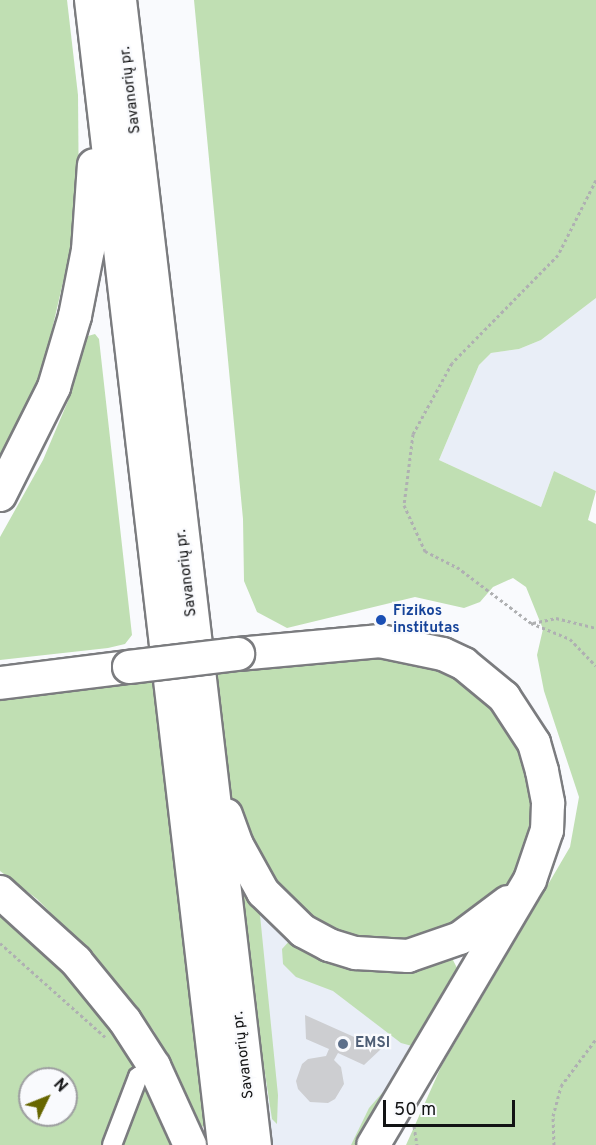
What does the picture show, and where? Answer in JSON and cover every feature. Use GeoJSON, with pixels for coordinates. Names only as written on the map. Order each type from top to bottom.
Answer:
{"type":"FeatureCollection","features":[{"type":"Feature","properties":{"kind":"highway","name":"Savanorių pr."},"geometry":{"type":"LineString","coordinates":[[91,0],[224,1145]]}},
{"type":"Feature","properties":{"kind":"highway","name":"Savanorių pr."},"geometry":{"type":"LineString","coordinates":[[120,0],[255,1145]]}},
{"type":"Feature","properties":{"kind":"highway"},"geometry":{"type":"LineString","coordinates":[[0,495],[54,387],[75,316],[93,204],[98,62]]}},
{"type":"Feature","properties":{"kind":"highway"},"geometry":{"type":"LineString","coordinates":[[0,682],[238,654],[380,641],[443,654],[483,678],[520,717],[542,771],[548,803],[547,830],[530,880],[373,1145]]}},
{"type":"Feature","properties":{"kind":"highway"},"geometry":{"type":"LineString","coordinates":[[210,773],[237,845],[263,892],[303,931],[329,945],[383,957],[434,950],[486,921],[530,880]]}},
{"type":"Feature","properties":{"kind":"highway"},"geometry":{"type":"LineString","coordinates":[[0,892],[89,976],[126,1021],[154,1066],[190,1145]]}},
{"type":"Feature","properties":{"kind":"street"},"geometry":{"type":"LineString","coordinates":[[112,1145],[138,1077],[154,1066]]}},
{"type":"Feature","properties":{"kind":"path"},"geometry":{"type":"LineString","coordinates":[[596,180],[558,255],[452,363],[413,434],[404,505],[425,551],[456,567],[531,623],[570,639],[596,666]]}},
{"type":"Feature","properties":{"kind":"path"},"geometry":{"type":"LineString","coordinates":[[531,623],[556,618],[596,628]]}},
{"type":"Feature","properties":{"kind":"path"},"geometry":{"type":"LineString","coordinates":[[0,943],[107,1039]]}},
{"type":"Feature","properties":{"kind":"path"},"geometry":{"type":"LineString","coordinates":[[554,1145],[553,1116],[561,1086],[596,1039]]}},
{"type":"Feature","properties":{"kind":"shaded area"},"geometry":{"type":"Polygon","coordinates":[[[596,298],[596,491],[554,471],[541,507],[439,460],[479,365],[491,353],[519,349],[541,340],[596,298]]]}},
{"type":"Feature","properties":{"kind":"shaded area"},"geometry":{"type":"Polygon","coordinates":[[[240,891],[303,941],[452,958],[421,1039],[385,1094],[360,1145],[267,1145],[240,891]]]}},
{"type":"Feature","properties":{"kind":"green space"},"geometry":{"type":"Polygon","coordinates":[[[0,0],[67,0],[78,95],[79,213],[45,360],[15,444],[0,470],[0,0]]]}},
{"type":"Feature","properties":{"kind":"green space"},"geometry":{"type":"Polygon","coordinates":[[[194,0],[596,0],[596,298],[541,340],[519,349],[491,353],[479,365],[439,460],[541,507],[554,471],[596,491],[588,520],[596,524],[596,1145],[406,1145],[441,1067],[570,847],[579,797],[544,691],[537,655],[543,629],[526,587],[513,578],[493,587],[480,602],[464,608],[415,597],[287,628],[257,612],[244,581],[243,519],[194,0]]]}},
{"type":"Feature","properties":{"kind":"green space"},"geometry":{"type":"Polygon","coordinates":[[[95,334],[99,339],[132,635],[125,644],[108,648],[0,660],[0,537],[43,460],[68,401],[83,345],[88,336],[95,334]]]}},
{"type":"Feature","properties":{"kind":"green space"},"geometry":{"type":"Polygon","coordinates":[[[368,654],[425,666],[461,678],[481,693],[518,741],[530,787],[532,813],[521,859],[507,886],[488,908],[445,937],[357,947],[286,905],[232,807],[210,669],[368,654]]]}},
{"type":"Feature","properties":{"kind":"green space"},"geometry":{"type":"Polygon","coordinates":[[[154,677],[206,1123],[201,1128],[154,1031],[106,969],[37,899],[0,871],[0,695],[154,677]]]}},
{"type":"Feature","properties":{"kind":"green space"},"geometry":{"type":"Polygon","coordinates":[[[245,889],[259,905],[278,1095],[277,1124],[272,1119],[264,1067],[258,1058],[240,891],[245,889]]]}},
{"type":"Feature","properties":{"kind":"green space"},"geometry":{"type":"Polygon","coordinates":[[[0,906],[77,980],[140,1064],[176,1145],[0,1145],[0,906]]]}},
{"type":"Feature","properties":{"kind":"green space"},"geometry":{"type":"Polygon","coordinates":[[[292,938],[452,958],[459,972],[421,1039],[412,1046],[401,1043],[333,991],[296,977],[283,964],[282,949],[292,938]]]}},
{"type":"Feature","properties":{"kind":"green space"},"geometry":{"type":"Polygon","coordinates":[[[383,1092],[360,1145],[351,1145],[369,1108],[383,1092]]]}},
{"type":"Feature","properties":{"kind":"building"},"geometry":{"type":"Polygon","coordinates":[[[305,1015],[381,1049],[364,1065],[338,1053],[334,1060],[341,1067],[344,1084],[335,1099],[328,1103],[310,1102],[298,1089],[296,1081],[302,1064],[308,1059],[326,1056],[329,1049],[306,1039],[305,1015]]]}},
{"type":"Feature","properties":{"kind":"place","name":"Fizikos institutas"},"geometry":{"type":"Point","coordinates":[381,620]}},
{"type":"Feature","properties":{"kind":"place","name":"EMSI"},"geometry":{"type":"Point","coordinates":[343,1044]}}]}
